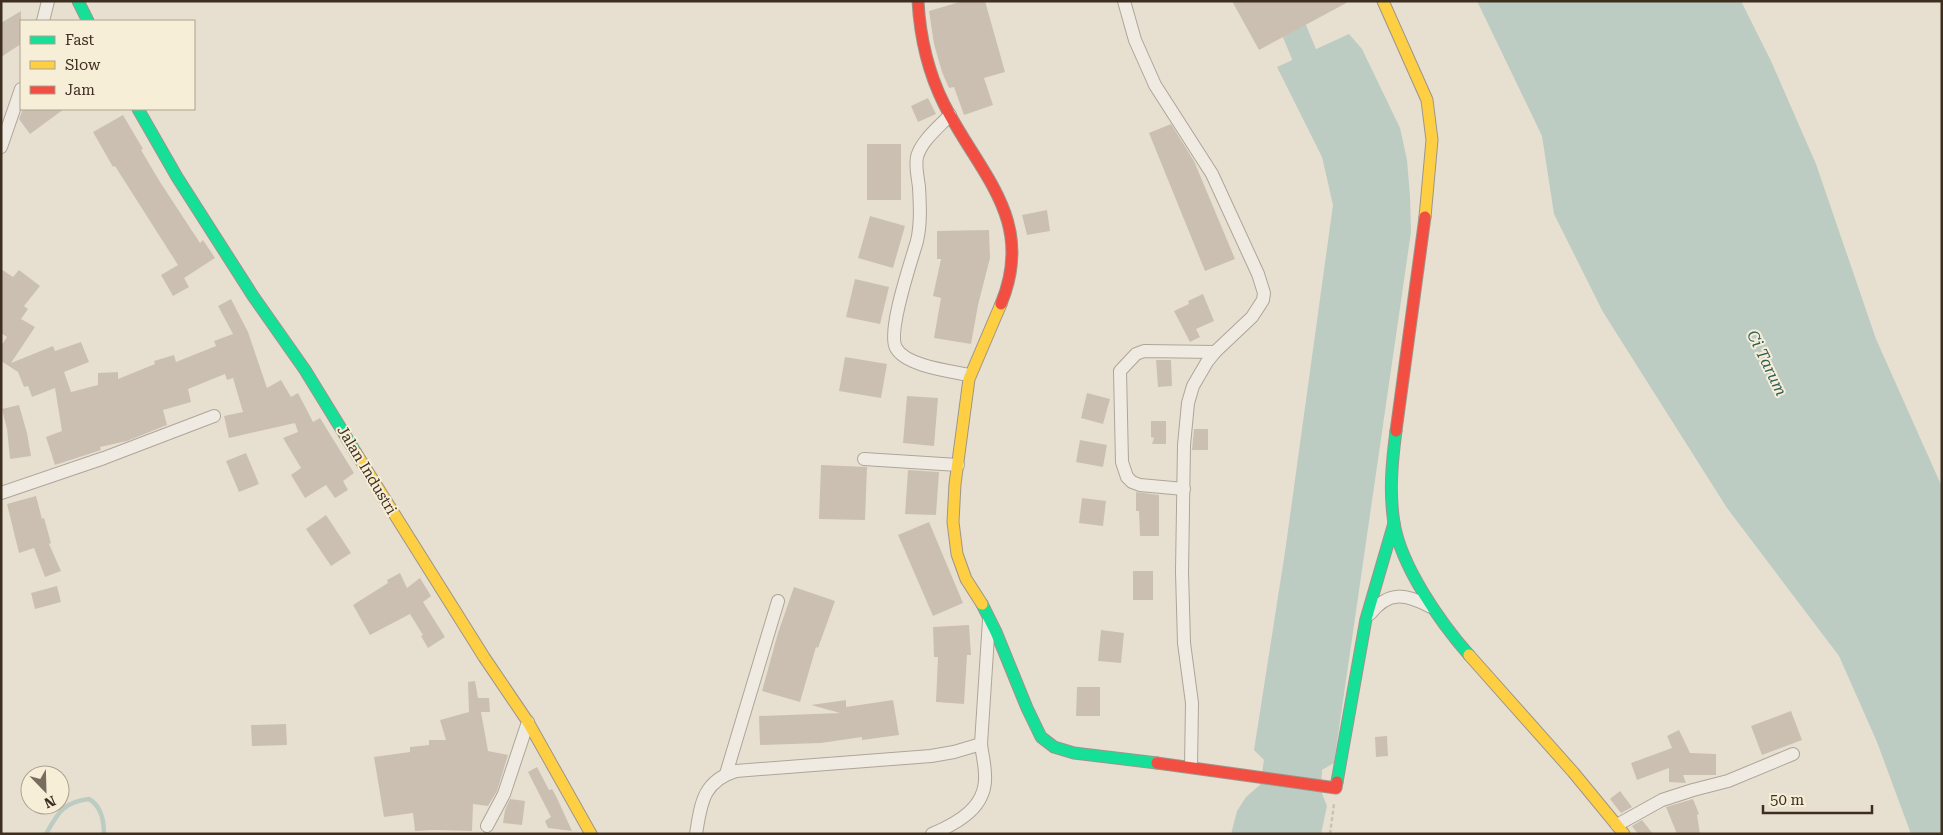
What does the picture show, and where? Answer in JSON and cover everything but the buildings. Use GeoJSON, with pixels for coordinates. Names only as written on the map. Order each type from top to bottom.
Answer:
{"type":"FeatureCollection","features":[{"type":"Feature","properties":{"kind":"street"},"geometry":{"type":"LineString","coordinates":[[42,20],[48,1]]}},
{"type":"Feature","properties":{"kind":"street"},"geometry":{"type":"LineString","coordinates":[[78,1],[88,20]]}},
{"type":"Feature","properties":{"kind":"street"},"geometry":{"type":"LineString","coordinates":[[918,1],[921,31],[930,75],[950,115],[1001,205],[1007,219],[1013,243],[1013,267],[1001,302],[969,375],[958,465],[954,526],[958,556],[964,572],[989,617],[1036,729],[1046,742],[1062,751],[1074,753],[1191,767],[1336,788],[1366,619],[1394,523]]}},
{"type":"Feature","properties":{"kind":"street"},"geometry":{"type":"LineString","coordinates":[[1124,1],[1135,40],[1155,85],[1212,174],[1263,287],[1263,300],[1252,317],[1215,352],[1202,370],[1190,393],[1184,444],[1183,633],[1192,703],[1191,767]]}},
{"type":"Feature","properties":{"kind":"street"},"geometry":{"type":"LineString","coordinates":[[1383,1],[1427,100],[1432,140],[1425,219],[1391,469],[1394,523],[1404,552],[1431,607],[1467,654],[1573,772],[1621,829],[1662,800],[1728,781],[1793,754]]}},
{"type":"Feature","properties":{"kind":"street"},"geometry":{"type":"LineString","coordinates":[[1,147],[20,92]]}},
{"type":"Feature","properties":{"kind":"street","name":"Jalan Industri"},"geometry":{"type":"LineString","coordinates":[[139,110],[178,177],[253,296],[305,370],[411,542],[528,722],[591,834]]}},
{"type":"Feature","properties":{"kind":"street"},"geometry":{"type":"LineString","coordinates":[[950,115],[926,141],[917,157],[920,208],[918,238],[894,324],[893,340],[898,352],[908,360],[936,369],[969,375]]}},
{"type":"Feature","properties":{"kind":"street"},"geometry":{"type":"LineString","coordinates":[[1184,489],[1140,485],[1132,482],[1127,477],[1122,462],[1120,372],[1136,354],[1144,351],[1215,352]]}},
{"type":"Feature","properties":{"kind":"street"},"geometry":{"type":"LineString","coordinates":[[1,493],[104,458],[214,416]]}},
{"type":"Feature","properties":{"kind":"street"},"geometry":{"type":"LineString","coordinates":[[864,459],[958,465]]}},
{"type":"Feature","properties":{"kind":"street"},"geometry":{"type":"LineString","coordinates":[[1366,619],[1382,601],[1395,597],[1415,599],[1431,607]]}},
{"type":"Feature","properties":{"kind":"street"},"geometry":{"type":"LineString","coordinates":[[726,774],[778,601]]}},
{"type":"Feature","properties":{"kind":"street"},"geometry":{"type":"LineString","coordinates":[[932,834],[952,825],[968,814],[979,802],[984,790],[985,775],[980,744],[989,617]]}},
{"type":"Feature","properties":{"kind":"street"},"geometry":{"type":"LineString","coordinates":[[487,826],[504,794],[528,722]]}},
{"type":"Feature","properties":{"kind":"street"},"geometry":{"type":"LineString","coordinates":[[696,834],[704,796],[716,781],[726,774],[748,769],[931,756],[954,752],[980,744]]}},
{"type":"Feature","properties":{"kind":"path"},"geometry":{"type":"LineString","coordinates":[[1330,834],[1336,788]]}},
{"type":"Feature","properties":{"kind":"water","name":"Ci Tarum"},"geometry":{"type":"Polygon","coordinates":[[[1477,1],[1741,1],[1771,61],[1816,164],[1876,339],[1942,487],[1942,834],[1911,834],[1877,742],[1839,656],[1727,508],[1603,312],[1554,214],[1542,136],[1477,1]]]}},
{"type":"Feature","properties":{"kind":"water"},"geometry":{"type":"Polygon","coordinates":[[[1349,34],[1362,49],[1400,128],[1407,160],[1411,232],[1334,763],[1322,770],[1321,791],[1327,806],[1321,834],[1231,834],[1237,811],[1246,797],[1260,785],[1264,760],[1254,750],[1285,552],[1333,205],[1322,157],[1277,67],[1349,34]]]}},
{"type":"Feature","properties":{"kind":"waterway"},"geometry":{"type":"LineString","coordinates":[[1282,1],[1318,88]]}},
{"type":"Feature","properties":{"kind":"waterway"},"geometry":{"type":"LineString","coordinates":[[46,834],[62,810],[73,803],[89,799],[101,814],[104,834]]}},
{"type":"Feature","properties":{"kind":"traffic: fast"},"geometry":{"type":"LineString","coordinates":[[78,1],[88,20]]}},
{"type":"Feature","properties":{"kind":"traffic: fast"},"geometry":{"type":"LineString","coordinates":[[139,110],[177,177],[253,296],[305,370],[356,453]]}},
{"type":"Feature","properties":{"kind":"traffic: fast"},"geometry":{"type":"LineString","coordinates":[[1396,431],[1391,488],[1392,511],[1398,540],[1423,593],[1469,655]]}},
{"type":"Feature","properties":{"kind":"traffic: fast"},"geometry":{"type":"LineString","coordinates":[[1337,782],[1366,619],[1394,523]]}},
{"type":"Feature","properties":{"kind":"traffic: fast"},"geometry":{"type":"LineString","coordinates":[[982,604],[1041,737],[1054,747],[1074,753],[1157,763]]}},
{"type":"Feature","properties":{"kind":"traffic: slow"},"geometry":{"type":"LineString","coordinates":[[1383,1],[1427,100],[1432,140],[1425,217]]}},
{"type":"Feature","properties":{"kind":"traffic: slow"},"geometry":{"type":"LineString","coordinates":[[982,604],[966,579],[957,554],[953,522],[955,484],[969,379],[1001,304]]}},
{"type":"Feature","properties":{"kind":"traffic: slow"},"geometry":{"type":"LineString","coordinates":[[356,453],[484,657],[528,722],[591,834]]}},
{"type":"Feature","properties":{"kind":"traffic: slow"},"geometry":{"type":"LineString","coordinates":[[1469,655],[1573,772],[1624,834]]}},
{"type":"Feature","properties":{"kind":"traffic: jam"},"geometry":{"type":"LineString","coordinates":[[918,1],[926,54],[938,92],[987,176],[1008,222],[1012,247],[1010,274],[1001,304]]}},
{"type":"Feature","properties":{"kind":"traffic: jam"},"geometry":{"type":"LineString","coordinates":[[1396,431],[1425,217]]}},
{"type":"Feature","properties":{"kind":"traffic: jam"},"geometry":{"type":"LineString","coordinates":[[1157,763],[1336,788],[1337,782]]}}]}
